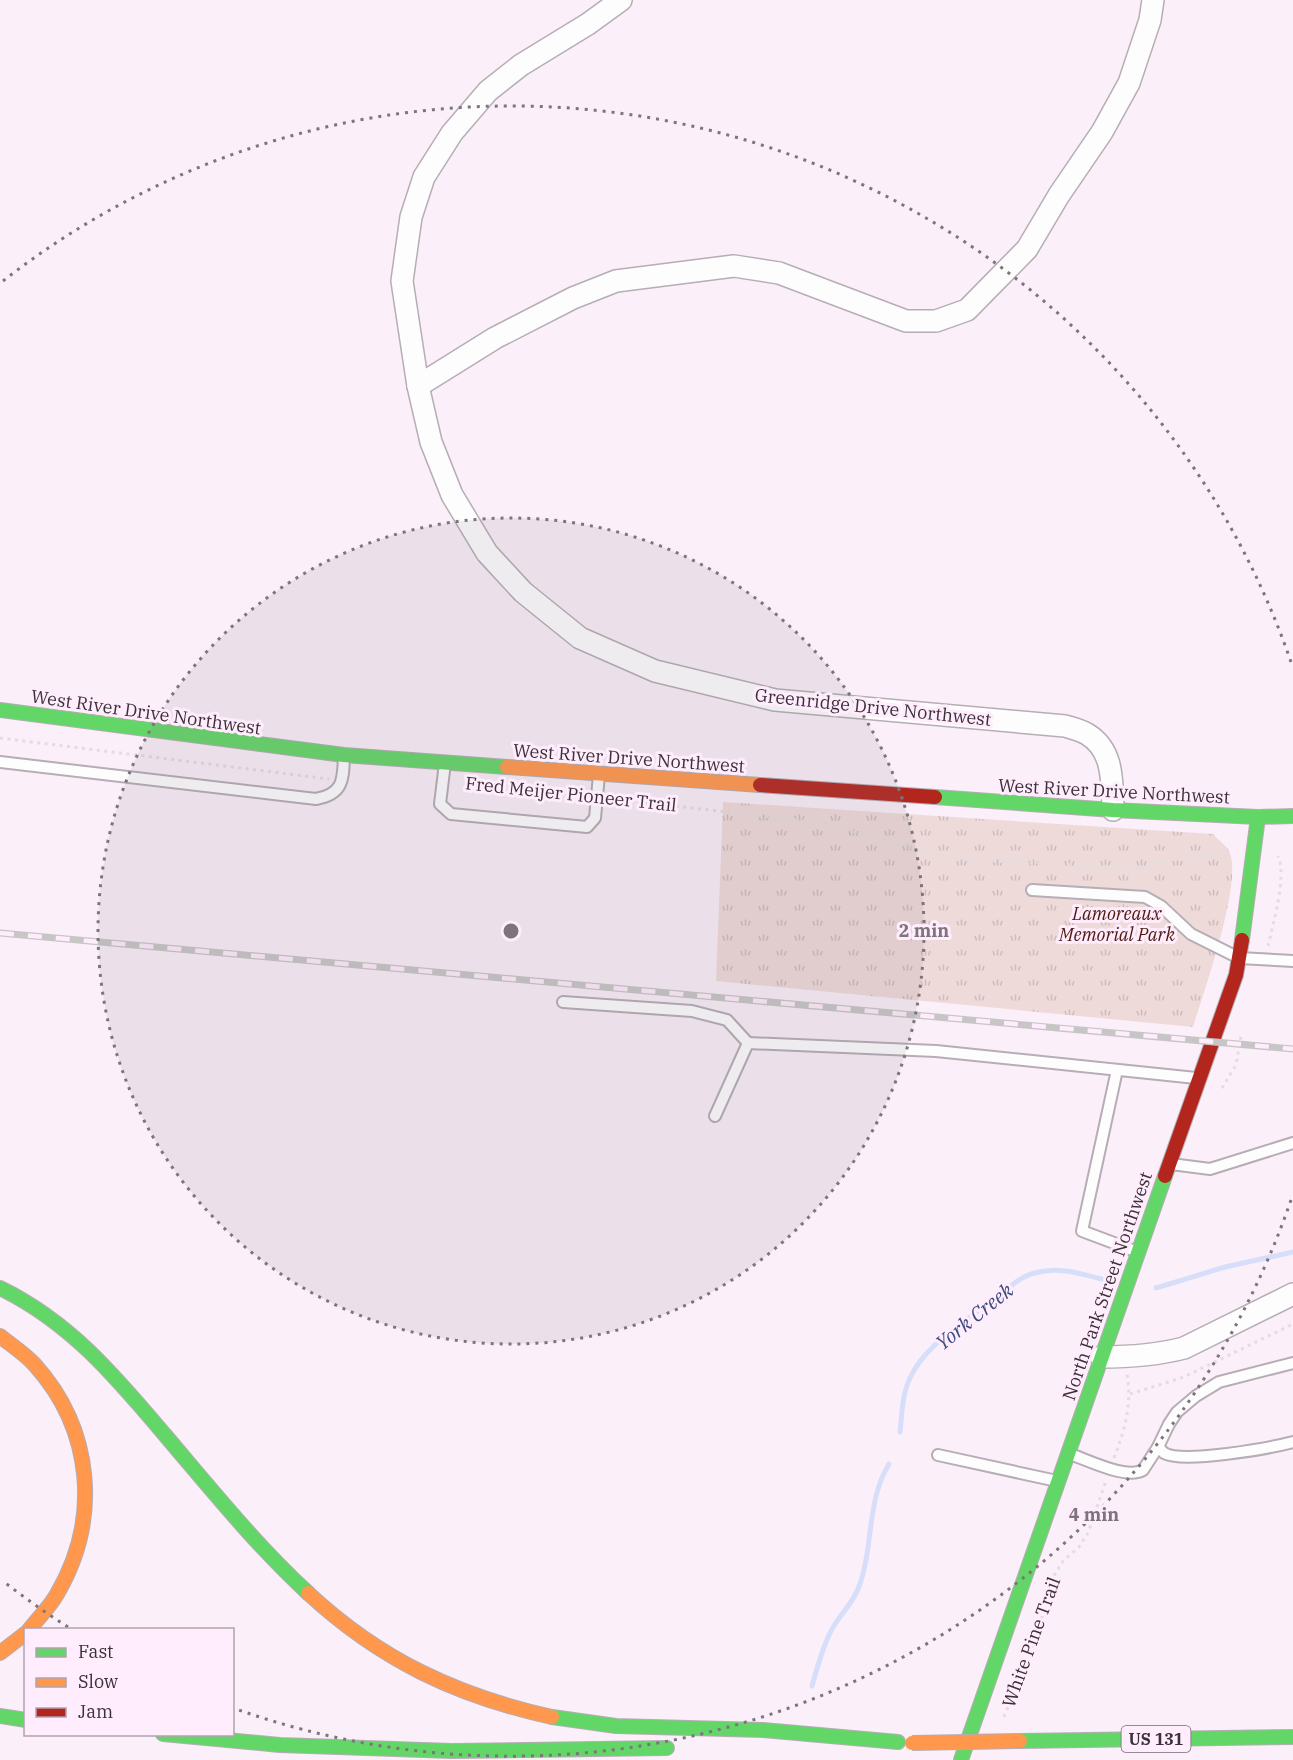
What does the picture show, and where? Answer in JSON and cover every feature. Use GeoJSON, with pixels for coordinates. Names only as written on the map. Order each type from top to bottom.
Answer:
{"type":"FeatureCollection","features":[{"type":"Feature","properties":{"kind":"main road","name":"West River Drive Northwest"},"geometry":{"type":"LineString","coordinates":[[0,710],[344,755],[1113,810],[1258,817],[1293,816]]}},
{"type":"Feature","properties":{"kind":"main road","name":"North Park Street Northwest"},"geometry":{"type":"LineString","coordinates":[[961,1760],[1236,975],[1245,927],[1258,817]]}},
{"type":"Feature","properties":{"kind":"main road"},"geometry":{"type":"LineString","coordinates":[[0,1288],[21,1297],[66,1329],[111,1371],[291,1579],[342,1624],[399,1662],[463,1692],[523,1711],[576,1721],[651,1728],[773,1730],[905,1742]]}},
{"type":"Feature","properties":{"kind":"main road"},"geometry":{"type":"LineString","coordinates":[[0,1336],[37,1366],[59,1396],[75,1426],[83,1457],[86,1509],[77,1553],[56,1598],[30,1628]]}},
{"type":"Feature","properties":{"kind":"main road"},"geometry":{"type":"LineString","coordinates":[[0,1653],[24,1635]]}},
{"type":"Feature","properties":{"kind":"main road"},"geometry":{"type":"LineString","coordinates":[[0,1716],[24,1719]]}},
{"type":"Feature","properties":{"kind":"main road"},"geometry":{"type":"LineString","coordinates":[[186,1736],[280,1744],[452,1751],[685,1747]]}},
{"type":"Feature","properties":{"kind":"main road","name":"US 131"},"geometry":{"type":"LineString","coordinates":[[780,1745],[1293,1737]]}},
{"type":"Feature","properties":{"kind":"street","name":"Greenridge Drive Northwest"},"geometry":{"type":"LineString","coordinates":[[621,0],[588,24],[521,65],[488,92],[452,133],[424,177],[411,217],[402,281],[418,386],[431,442],[452,495],[487,553],[523,592],[580,638],[655,671],[775,700],[1065,726],[1086,734],[1102,746],[1109,763],[1112,776],[1113,810]]}},
{"type":"Feature","properties":{"kind":"street"},"geometry":{"type":"LineString","coordinates":[[418,386],[495,338],[573,298],[616,281],[734,266],[778,273],[906,321],[936,321],[967,310],[1027,249],[1059,195],[1102,132],[1129,82],[1150,20],[1153,0]]}},
{"type":"Feature","properties":{"kind":"street"},"geometry":{"type":"LineString","coordinates":[[1101,1357],[1125,1357],[1184,1348],[1293,1294]]}},
{"type":"Feature","properties":{"kind":"lane"},"geometry":{"type":"LineString","coordinates":[[0,762],[316,799],[331,795],[342,781],[344,755]]}},
{"type":"Feature","properties":{"kind":"lane"},"geometry":{"type":"LineString","coordinates":[[445,763],[440,804],[451,814],[587,827],[595,818],[599,774]]}},
{"type":"Feature","properties":{"kind":"lane"},"geometry":{"type":"LineString","coordinates":[[1032,890],[1144,897],[1161,906],[1191,934],[1239,958],[1293,961]]}},
{"type":"Feature","properties":{"kind":"lane"},"geometry":{"type":"LineString","coordinates":[[562,1002],[692,1011],[727,1020],[748,1043],[936,1051],[1200,1078]]}},
{"type":"Feature","properties":{"kind":"lane"},"geometry":{"type":"LineString","coordinates":[[715,1116],[748,1043]]}},
{"type":"Feature","properties":{"kind":"lane"},"geometry":{"type":"LineString","coordinates":[[1117,1070],[1082,1231],[1138,1252]]}},
{"type":"Feature","properties":{"kind":"lane"},"geometry":{"type":"LineString","coordinates":[[1169,1164],[1210,1169],[1293,1143]]}},
{"type":"Feature","properties":{"kind":"lane"},"geometry":{"type":"LineString","coordinates":[[1067,1453],[1132,1475],[1138,1473],[1143,1470],[1158,1447],[1177,1412],[1196,1396],[1220,1382],[1292,1364]]}},
{"type":"Feature","properties":{"kind":"lane"},"geometry":{"type":"LineString","coordinates":[[1158,1447],[1173,1456],[1237,1454],[1293,1442]]}},
{"type":"Feature","properties":{"kind":"lane"},"geometry":{"type":"LineString","coordinates":[[938,1455],[1058,1481]]}},
{"type":"Feature","properties":{"kind":"path"},"geometry":{"type":"LineString","coordinates":[[0,738],[342,781]]}},
{"type":"Feature","properties":{"kind":"path","name":"Fred Meijer Pioneer Trail"},"geometry":{"type":"LineString","coordinates":[[597,797],[823,823],[952,859],[1139,868]]}},
{"type":"Feature","properties":{"kind":"path","name":"White Pine Trail"},"geometry":{"type":"LineString","coordinates":[[1000,1727],[1034,1644],[1055,1574],[1088,1533],[1126,1427],[1130,1394],[1184,1377],[1293,1324]]}},
{"type":"Feature","properties":{"kind":"green space","name":"Lamoreaux Memorial Park"},"geometry":{"type":"Polygon","coordinates":[[[723,802],[1213,834],[1229,851],[1232,865],[1231,886],[1213,964],[1193,1027],[716,981],[723,802]]]}},
{"type":"Feature","properties":{"kind":"waterway","name":"York Creek"},"geometry":{"type":"LineString","coordinates":[[1156,1288],[1225,1267],[1293,1252]]}},
{"type":"Feature","properties":{"kind":"waterway","name":"York Creek"},"geometry":{"type":"LineString","coordinates":[[900,1432],[905,1391],[910,1378],[925,1355],[945,1336],[1013,1284],[1032,1274],[1055,1270],[1102,1279]]}},
{"type":"Feature","properties":{"kind":"waterway","name":"York Creek"},"geometry":{"type":"LineString","coordinates":[[812,1686],[828,1638],[858,1589],[863,1574],[873,1509],[882,1478],[889,1464]]}},
{"type":"Feature","properties":{"kind":"railway"},"geometry":{"type":"LineString","coordinates":[[0,933],[1293,1049]]}},
{"type":"Feature","properties":{"kind":"traffic: fast"},"geometry":{"type":"LineString","coordinates":[[0,710],[344,755],[507,767]]}},
{"type":"Feature","properties":{"kind":"traffic: fast"},"geometry":{"type":"LineString","coordinates":[[935,797],[1113,810],[1258,817],[1293,816]]}},
{"type":"Feature","properties":{"kind":"traffic: fast"},"geometry":{"type":"LineString","coordinates":[[1242,940],[1258,817]]}},
{"type":"Feature","properties":{"kind":"traffic: fast"},"geometry":{"type":"LineString","coordinates":[[961,1760],[1165,1176]]}},
{"type":"Feature","properties":{"kind":"traffic: fast"},"geometry":{"type":"LineString","coordinates":[[0,1288],[48,1317],[90,1352],[128,1392],[252,1536],[308,1593]]}},
{"type":"Feature","properties":{"kind":"traffic: fast"},"geometry":{"type":"LineString","coordinates":[[0,1716],[24,1720]]}},
{"type":"Feature","properties":{"kind":"traffic: fast"},"geometry":{"type":"LineString","coordinates":[[552,1717],[616,1726],[763,1730],[898,1742]]}},
{"type":"Feature","properties":{"kind":"traffic: fast"},"geometry":{"type":"LineString","coordinates":[[184,1736],[280,1745],[452,1751],[667,1748]]}},
{"type":"Feature","properties":{"kind":"traffic: fast"},"geometry":{"type":"LineString","coordinates":[[1020,1741],[1293,1737]]}},
{"type":"Feature","properties":{"kind":"traffic: slow"},"geometry":{"type":"LineString","coordinates":[[507,767],[760,785]]}},
{"type":"Feature","properties":{"kind":"traffic: slow"},"geometry":{"type":"LineString","coordinates":[[0,1336],[31,1361],[54,1390],[69,1418],[79,1446],[84,1476],[85,1506],[80,1536],[71,1565],[54,1599],[31,1628]]}},
{"type":"Feature","properties":{"kind":"traffic: slow"},"geometry":{"type":"LineString","coordinates":[[308,1593],[363,1638],[421,1672],[484,1698],[552,1717]]}},
{"type":"Feature","properties":{"kind":"traffic: slow"},"geometry":{"type":"LineString","coordinates":[[0,1653],[24,1635]]}},
{"type":"Feature","properties":{"kind":"traffic: slow"},"geometry":{"type":"LineString","coordinates":[[912,1743],[1020,1741]]}},
{"type":"Feature","properties":{"kind":"traffic: jam"},"geometry":{"type":"LineString","coordinates":[[760,785],[935,797]]}},
{"type":"Feature","properties":{"kind":"traffic: jam"},"geometry":{"type":"LineString","coordinates":[[1165,1176],[1236,975],[1242,940]]}}]}
